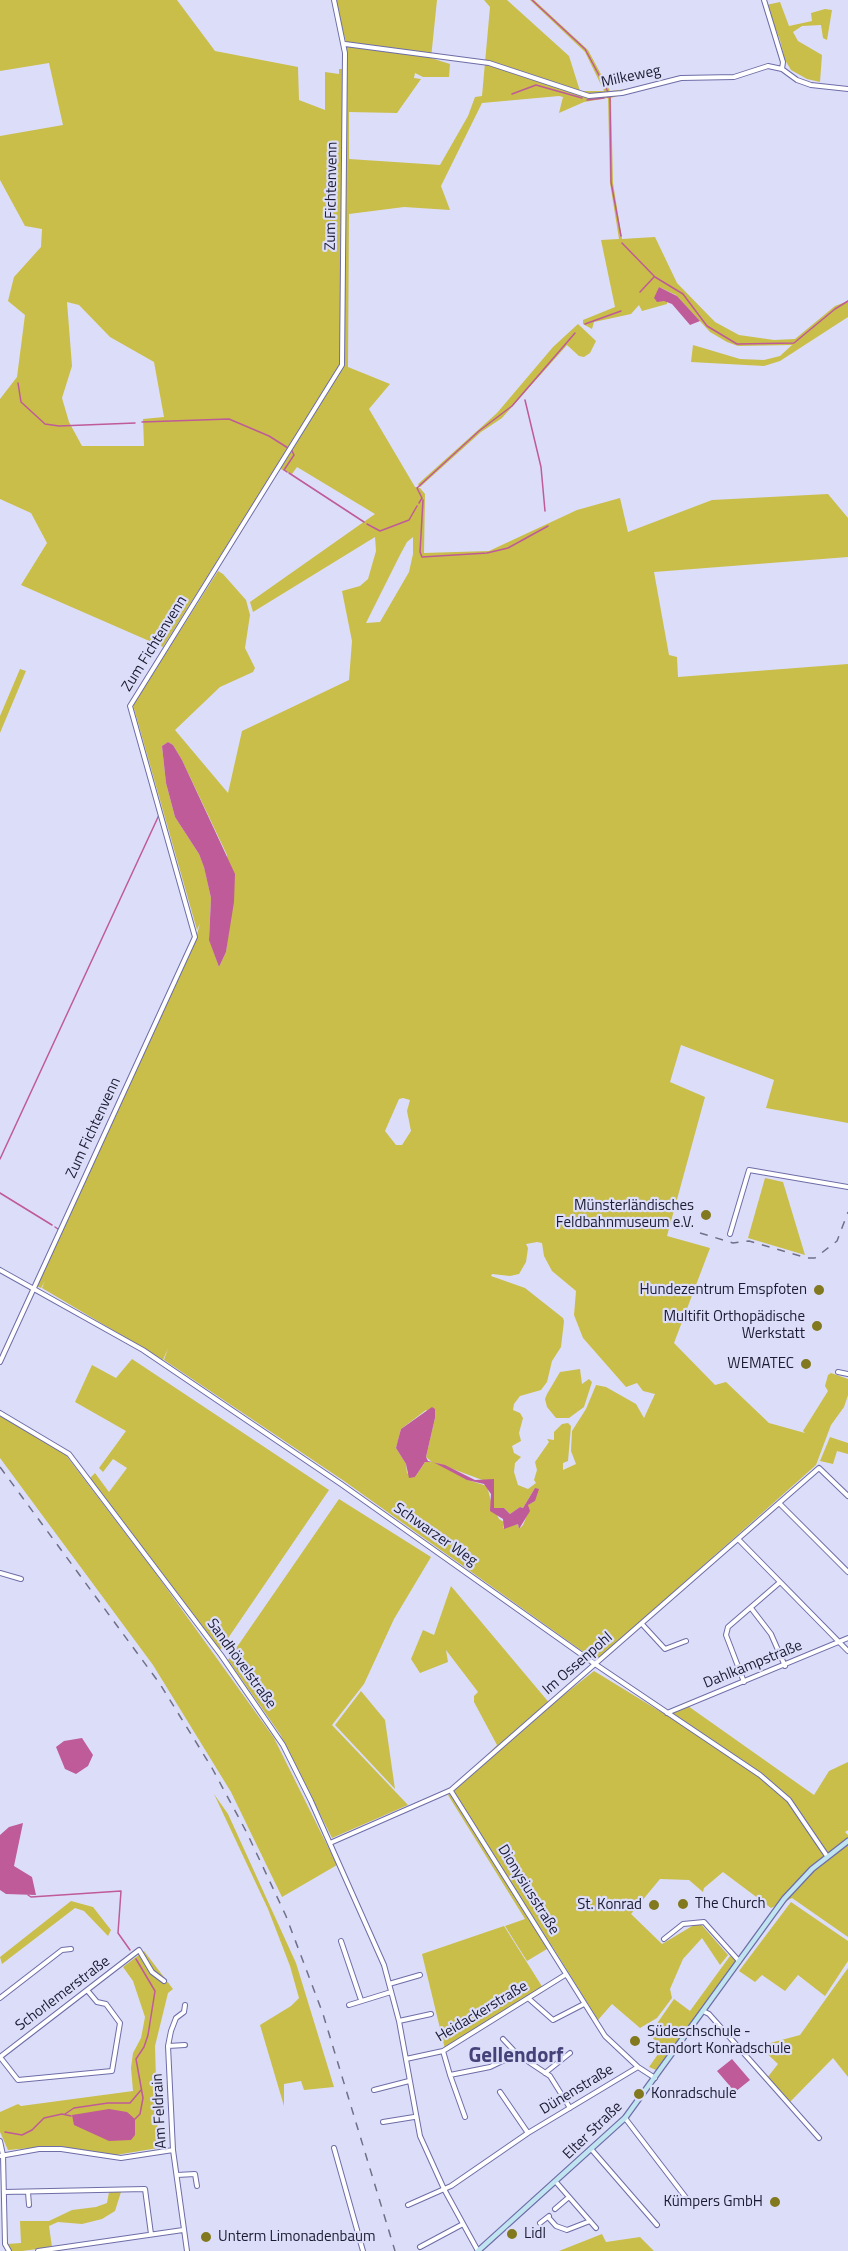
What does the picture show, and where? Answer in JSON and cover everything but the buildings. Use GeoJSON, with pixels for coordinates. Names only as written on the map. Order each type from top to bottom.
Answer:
{"type":"FeatureCollection","features":[{"type":"Feature","properties":{"kind":"main road","name":"Elter Straße"},"geometry":{"type":"LineString","coordinates":[[478,2251],[626,2118],[791,1890],[827,1856],[848,1841]]}},
{"type":"Feature","properties":{"kind":"street","name":"Zum Fichtenvenn"},"geometry":{"type":"LineString","coordinates":[[0,1362],[195,938],[130,706],[342,365],[345,44],[334,0]]}},
{"type":"Feature","properties":{"kind":"street"},"geometry":{"type":"LineString","coordinates":[[764,0],[783,62],[782,69],[797,80],[811,85],[848,90]]}},
{"type":"Feature","properties":{"kind":"street","name":"Milkeweg"},"geometry":{"type":"LineString","coordinates":[[345,44],[489,63],[575,93],[593,96],[622,93],[681,78],[734,77],[764,66],[782,69]]}},
{"type":"Feature","properties":{"kind":"street"},"geometry":{"type":"LineString","coordinates":[[730,1234],[749,1170],[848,1187]]}},
{"type":"Feature","properties":{"kind":"street","name":"Schwarzer Weg"},"geometry":{"type":"LineString","coordinates":[[0,1270],[143,1350],[341,1484],[595,1665],[760,1774],[789,1800],[827,1856]]}},
{"type":"Feature","properties":{"kind":"street"},"geometry":{"type":"LineString","coordinates":[[838,1372],[848,1374]]}},
{"type":"Feature","properties":{"kind":"street","name":"Sandhövelstraße"},"geometry":{"type":"LineString","coordinates":[[0,1413],[69,1454],[273,1730],[330,1843],[384,1965],[399,2021],[414,2117],[425,2149],[444,2189],[478,2251]]}},
{"type":"Feature","properties":{"kind":"street","name":"Im Ossenpohl"},"geometry":{"type":"LineString","coordinates":[[330,1843],[451,1790],[819,1467],[848,1496]]}},
{"type":"Feature","properties":{"kind":"street"},"geometry":{"type":"LineString","coordinates":[[779,1503],[848,1572]]}},
{"type":"Feature","properties":{"kind":"street"},"geometry":{"type":"LineString","coordinates":[[738,1540],[848,1652]]}},
{"type":"Feature","properties":{"kind":"street"},"geometry":{"type":"LineString","coordinates":[[0,1573],[21,1579]]}},
{"type":"Feature","properties":{"kind":"street"},"geometry":{"type":"LineString","coordinates":[[744,1682],[726,1635],[728,1627],[779,1583]]}},
{"type":"Feature","properties":{"kind":"street"},"geometry":{"type":"LineString","coordinates":[[751,1607],[771,1634],[785,1666]]}},
{"type":"Feature","properties":{"kind":"street"},"geometry":{"type":"LineString","coordinates":[[642,1624],[665,1649],[686,1641]]}},
{"type":"Feature","properties":{"kind":"street","name":"Dahlkampstraße"},"geometry":{"type":"LineString","coordinates":[[667,1713],[848,1638]]}},
{"type":"Feature","properties":{"kind":"street","name":"Dionysiusstraße"},"geometry":{"type":"LineString","coordinates":[[451,1790],[605,2036],[638,2067],[656,2079]]}},
{"type":"Feature","properties":{"kind":"street"},"geometry":{"type":"LineString","coordinates":[[664,1939],[683,1924],[704,1922],[739,1961]]}},
{"type":"Feature","properties":{"kind":"street"},"geometry":{"type":"LineString","coordinates":[[342,1941],[361,2000]]}},
{"type":"Feature","properties":{"kind":"street"},"geometry":{"type":"LineString","coordinates":[[0,1998],[62,1950],[71,1949]]}},
{"type":"Feature","properties":{"kind":"street","name":"Schorlemerstraße"},"geometry":{"type":"LineString","coordinates":[[0,2057],[139,1950],[152,1972],[164,1981]]}},
{"type":"Feature","properties":{"kind":"street"},"geometry":{"type":"LineString","coordinates":[[389,1984],[420,1975]]}},
{"type":"Feature","properties":{"kind":"street","name":"Heidackerstraße"},"geometry":{"type":"LineString","coordinates":[[406,2058],[443,2051],[565,1975]]}},
{"type":"Feature","properties":{"kind":"street"},"geometry":{"type":"LineString","coordinates":[[0,2057],[18,2080],[112,2071],[120,2023],[106,2004],[97,2002],[87,1990]]}},
{"type":"Feature","properties":{"kind":"street"},"geometry":{"type":"LineString","coordinates":[[349,2005],[391,1992]]}},
{"type":"Feature","properties":{"kind":"street"},"geometry":{"type":"LineString","coordinates":[[528,1998],[553,2020],[584,2004]]}},
{"type":"Feature","properties":{"kind":"street","name":"Am Feldrain"},"geometry":{"type":"LineString","coordinates":[[185,2006],[184,2012],[176,2018],[168,2046],[173,2150],[187,2251]]}},
{"type":"Feature","properties":{"kind":"street"},"geometry":{"type":"LineString","coordinates":[[703,2011],[709,2014],[819,2138]]}},
{"type":"Feature","properties":{"kind":"street"},"geometry":{"type":"LineString","coordinates":[[399,2021],[431,2014]]}},
{"type":"Feature","properties":{"kind":"street"},"geometry":{"type":"LineString","coordinates":[[503,2039],[517,2054],[545,2073],[557,2085],[570,2108]]}},
{"type":"Feature","properties":{"kind":"street"},"geometry":{"type":"LineString","coordinates":[[168,2046],[185,2045]]}},
{"type":"Feature","properties":{"kind":"street"},"geometry":{"type":"LineString","coordinates":[[443,2051],[465,2117]]}},
{"type":"Feature","properties":{"kind":"street"},"geometry":{"type":"LineString","coordinates":[[545,2073],[570,2053]]}},
{"type":"Feature","properties":{"kind":"street"},"geometry":{"type":"LineString","coordinates":[[450,2075],[490,2067],[517,2054]]}},
{"type":"Feature","properties":{"kind":"street","name":"Dünenstraße"},"geometry":{"type":"LineString","coordinates":[[444,2189],[528,2133],[638,2067]]}},
{"type":"Feature","properties":{"kind":"street"},"geometry":{"type":"LineString","coordinates":[[374,2091],[409,2081]]}},
{"type":"Feature","properties":{"kind":"street"},"geometry":{"type":"LineString","coordinates":[[500,2092],[528,2133]]}},
{"type":"Feature","properties":{"kind":"street"},"geometry":{"type":"LineString","coordinates":[[383,2122],[414,2117]]}},
{"type":"Feature","properties":{"kind":"street"},"geometry":{"type":"LineString","coordinates":[[626,2118],[687,2199],[695,2202],[709,2201]]}},
{"type":"Feature","properties":{"kind":"street"},"geometry":{"type":"LineString","coordinates":[[0,2140],[5,2244],[9,2251]]}},
{"type":"Feature","properties":{"kind":"street"},"geometry":{"type":"LineString","coordinates":[[334,2148],[363,2251]]}},
{"type":"Feature","properties":{"kind":"street"},"geometry":{"type":"LineString","coordinates":[[2,2156],[61,2149],[121,2158],[173,2150]]}},
{"type":"Feature","properties":{"kind":"street"},"geometry":{"type":"LineString","coordinates":[[592,2150],[657,2225]]}},
{"type":"Feature","properties":{"kind":"street"},"geometry":{"type":"LineString","coordinates":[[177,2175],[195,2174],[197,2186]]}},
{"type":"Feature","properties":{"kind":"street"},"geometry":{"type":"LineString","coordinates":[[556,2182],[596,2228]]}},
{"type":"Feature","properties":{"kind":"street"},"geometry":{"type":"LineString","coordinates":[[4,2192],[145,2189],[151,2234]]}},
{"type":"Feature","properties":{"kind":"street"},"geometry":{"type":"LineString","coordinates":[[408,2205],[444,2189]]}},
{"type":"Feature","properties":{"kind":"street"},"geometry":{"type":"LineString","coordinates":[[28,2192],[29,2205]]}},
{"type":"Feature","properties":{"kind":"street"},"geometry":{"type":"LineString","coordinates":[[555,2209],[569,2197]]}},
{"type":"Feature","properties":{"kind":"street"},"geometry":{"type":"LineString","coordinates":[[540,2223],[549,2216],[556,2226],[567,2230],[590,2222]]}},
{"type":"Feature","properties":{"kind":"street"},"geometry":{"type":"LineString","coordinates":[[420,2247],[462,2224]]}},
{"type":"Feature","properties":{"kind":"street"},"geometry":{"type":"LineString","coordinates":[[38,2251],[71,2249],[183,2230]]}},
{"type":"Feature","properties":{"kind":"shaded area"},"geometry":{"type":"Polygon","coordinates":[[[0,0],[177,0],[215,51],[298,67],[299,100],[325,110],[325,72],[339,74],[339,69],[346,69],[346,42],[335,0],[437,0],[431,58],[450,64],[449,77],[423,77],[415,73],[414,78],[421,79],[397,113],[349,112],[349,159],[440,165],[468,116],[475,97],[482,96],[490,7],[484,0],[507,0],[569,56],[580,91],[604,91],[585,52],[530,0],[534,0],[588,50],[610,91],[627,89],[588,97],[623,94],[611,98],[613,183],[622,239],[655,237],[677,283],[715,322],[739,335],[774,340],[795,339],[835,306],[848,301],[848,317],[780,361],[764,366],[691,362],[693,345],[740,359],[764,360],[780,356],[792,345],[738,346],[727,342],[710,332],[676,295],[659,287],[655,300],[667,301],[667,304],[642,311],[639,305],[631,314],[594,322],[592,329],[583,324],[583,320],[615,307],[601,240],[619,239],[610,183],[608,98],[584,102],[559,113],[563,97],[559,96],[482,103],[441,186],[450,210],[404,207],[349,214],[348,367],[390,384],[369,409],[415,487],[420,488],[425,494],[424,553],[489,551],[577,510],[620,498],[628,532],[712,500],[828,494],[848,518],[848,557],[654,572],[669,655],[677,657],[678,677],[848,664],[848,1123],[766,1108],[774,1080],[681,1045],[670,1082],[705,1097],[667,1236],[710,1248],[674,1343],[715,1385],[726,1382],[769,1423],[805,1433],[803,1431],[828,1391],[825,1386],[828,1375],[831,1373],[848,1379],[848,1395],[844,1407],[831,1425],[816,1465],[596,1661],[344,1481],[164,1360],[168,1348],[163,1360],[42,1288],[45,1281],[41,1288],[37,1286],[195,942],[200,923],[197,930],[133,705],[218,571],[223,574],[246,600],[250,615],[245,648],[255,668],[253,672],[220,687],[175,730],[228,793],[242,731],[349,680],[352,641],[342,591],[360,586],[368,579],[376,551],[375,537],[253,612],[250,602],[375,514],[297,467],[292,474],[276,467],[163,647],[21,585],[47,543],[31,513],[0,499],[0,399],[17,377],[25,315],[8,301],[14,277],[41,247],[42,229],[25,226],[0,180],[0,136],[63,125],[49,63],[0,71],[0,0]],[[67,302],[72,366],[62,398],[69,422],[82,446],[144,446],[143,419],[164,417],[154,362],[110,337],[79,305],[67,302]],[[413,537],[407,542],[366,623],[380,622],[409,572],[413,554],[413,537]],[[168,742],[162,746],[166,783],[175,817],[199,854],[204,866],[211,898],[209,938],[219,967],[226,952],[229,929],[227,855],[182,760],[173,745],[168,742]],[[399,1099],[385,1131],[396,1145],[402,1145],[411,1131],[407,1111],[410,1100],[399,1099]],[[542,1243],[526,1244],[528,1248],[526,1262],[519,1274],[510,1276],[492,1274],[491,1276],[525,1288],[564,1321],[561,1347],[552,1361],[547,1382],[541,1390],[520,1396],[514,1404],[513,1410],[520,1413],[523,1418],[519,1433],[521,1441],[512,1446],[514,1453],[521,1457],[515,1463],[514,1472],[518,1485],[528,1489],[536,1483],[534,1480],[537,1470],[535,1462],[549,1442],[547,1439],[554,1440],[554,1432],[562,1424],[568,1423],[571,1426],[568,1461],[563,1463],[563,1470],[576,1464],[571,1451],[572,1431],[586,1409],[596,1385],[606,1387],[636,1404],[644,1418],[655,1394],[643,1391],[637,1383],[626,1387],[583,1338],[574,1315],[576,1291],[552,1271],[544,1256],[542,1243]],[[426,1410],[401,1429],[396,1448],[406,1464],[407,1473],[415,1477],[425,1462],[432,1462],[426,1457],[435,1418],[426,1410]],[[434,1462],[468,1480],[487,1486],[494,1509],[493,1491],[485,1481],[434,1462]],[[535,1488],[523,1508],[520,1507],[510,1514],[504,1508],[494,1509],[499,1519],[504,1522],[503,1528],[518,1524],[519,1529],[528,1513],[527,1505],[535,1501],[535,1488]]]}},
{"type":"Feature","properties":{"kind":"shaded area"},"geometry":{"type":"Polygon","coordinates":[[[780,2],[789,26],[812,21],[811,13],[825,9],[832,10],[827,40],[823,38],[821,25],[802,26],[793,32],[798,41],[822,55],[820,82],[807,79],[791,70],[785,60],[780,40],[766,5],[780,2]]]}},
{"type":"Feature","properties":{"kind":"shaded area"},"geometry":{"type":"Polygon","coordinates":[[[659,287],[677,296],[700,321],[690,325],[672,304],[664,301],[657,302],[654,298],[659,287]]]}},
{"type":"Feature","properties":{"kind":"shaded area"},"geometry":{"type":"Polygon","coordinates":[[[578,324],[596,341],[590,353],[584,357],[579,356],[567,345],[502,418],[481,432],[420,487],[418,484],[497,413],[553,347],[578,324]]]}},
{"type":"Feature","properties":{"kind":"shaded area"},"geometry":{"type":"Polygon","coordinates":[[[20,669],[26,671],[0,733],[0,716],[20,669]]]}},
{"type":"Feature","properties":{"kind":"shaded area"},"geometry":{"type":"Polygon","coordinates":[[[168,742],[173,745],[182,760],[235,874],[234,902],[226,952],[219,967],[209,940],[211,898],[204,867],[199,854],[175,817],[166,783],[162,746],[168,742]]]}},
{"type":"Feature","properties":{"kind":"shaded area"},"geometry":{"type":"Polygon","coordinates":[[[765,1178],[783,1182],[805,1255],[748,1238],[765,1178]]]}},
{"type":"Feature","properties":{"kind":"shaded area"},"geometry":{"type":"Polygon","coordinates":[[[132,1359],[329,1490],[220,1650],[89,1479],[95,1473],[109,1492],[127,1468],[113,1459],[103,1472],[99,1468],[126,1431],[75,1402],[92,1365],[116,1378],[132,1359]]]}},
{"type":"Feature","properties":{"kind":"shaded area"},"geometry":{"type":"Polygon","coordinates":[[[580,1369],[582,1384],[589,1379],[592,1382],[584,1407],[569,1418],[556,1418],[547,1407],[545,1399],[547,1394],[560,1372],[580,1369]]]}},
{"type":"Feature","properties":{"kind":"shaded area"},"geometry":{"type":"Polygon","coordinates":[[[432,1407],[435,1409],[435,1418],[426,1457],[432,1462],[425,1462],[415,1477],[409,1478],[406,1464],[396,1448],[401,1429],[432,1407]]]}},
{"type":"Feature","properties":{"kind":"shaded area"},"geometry":{"type":"Polygon","coordinates":[[[0,1416],[65,1454],[157,1575],[274,1738],[337,1865],[282,1897],[231,1792],[153,1665],[0,1458],[0,1416]]]}},
{"type":"Feature","properties":{"kind":"shaded area"},"geometry":{"type":"Polygon","coordinates":[[[830,1437],[848,1443],[848,1454],[837,1451],[833,1464],[820,1461],[830,1437]]]}},
{"type":"Feature","properties":{"kind":"shaded area"},"geometry":{"type":"Polygon","coordinates":[[[434,1462],[475,1480],[494,1479],[494,1508],[504,1508],[510,1514],[520,1507],[523,1508],[535,1488],[539,1489],[535,1501],[528,1505],[530,1511],[519,1529],[518,1524],[504,1529],[503,1519],[490,1511],[491,1494],[484,1484],[467,1480],[434,1462]]]}},
{"type":"Feature","properties":{"kind":"shaded area"},"geometry":{"type":"Polygon","coordinates":[[[339,1499],[431,1557],[394,1619],[364,1684],[332,1725],[408,1805],[332,1838],[280,1734],[228,1660],[339,1499]]]}},
{"type":"Feature","properties":{"kind":"shaded area"},"geometry":{"type":"Polygon","coordinates":[[[451,1586],[551,1705],[594,1671],[666,1715],[688,1706],[814,1795],[829,1771],[848,1762],[848,1830],[845,1832],[848,1835],[848,1937],[792,1898],[771,1908],[723,1872],[704,1888],[703,1892],[689,1880],[660,1879],[631,1914],[662,1944],[699,1922],[728,1955],[720,1965],[702,1938],[683,1959],[670,1989],[672,1998],[657,2018],[640,2028],[612,2004],[598,2020],[552,1946],[527,1961],[505,1926],[525,1919],[448,1795],[497,1745],[474,1702],[474,1696],[478,1692],[446,1650],[448,1662],[420,1673],[411,1659],[423,1630],[434,1635],[451,1586]]]}},
{"type":"Feature","properties":{"kind":"shaded area"},"geometry":{"type":"Polygon","coordinates":[[[361,1691],[385,1720],[395,1789],[335,1725],[361,1691]]]}},
{"type":"Feature","properties":{"kind":"shaded area"},"geometry":{"type":"Polygon","coordinates":[[[82,1738],[93,1755],[88,1766],[76,1774],[65,1769],[56,1747],[64,1741],[82,1738]]]}},
{"type":"Feature","properties":{"kind":"shaded area"},"geometry":{"type":"Polygon","coordinates":[[[214,1794],[228,1814],[296,1963],[334,2087],[304,2090],[301,2081],[284,2084],[284,2106],[260,2025],[291,2006],[299,1998],[290,1966],[268,1909],[214,1794]]]}},
{"type":"Feature","properties":{"kind":"shaded area"},"geometry":{"type":"Polygon","coordinates":[[[23,1823],[14,1866],[32,1877],[36,1895],[6,1894],[0,1890],[0,1835],[9,1827],[23,1823]]]}},
{"type":"Feature","properties":{"kind":"shaded area"},"geometry":{"type":"Polygon","coordinates":[[[71,1901],[93,1907],[111,1930],[108,1936],[84,1911],[75,1908],[2,1964],[0,1957],[71,1901]]]}},
{"type":"Feature","properties":{"kind":"shaded area"},"geometry":{"type":"Polygon","coordinates":[[[791,1902],[848,1941],[848,1961],[825,1996],[798,1975],[785,1991],[762,1975],[755,1982],[739,1971],[791,1902]]]}},
{"type":"Feature","properties":{"kind":"shaded area"},"geometry":{"type":"Polygon","coordinates":[[[504,1926],[543,1988],[445,2049],[422,1954],[504,1926]]]}},
{"type":"Feature","properties":{"kind":"shaded area"},"geometry":{"type":"Polygon","coordinates":[[[144,1951],[173,1989],[168,1993],[155,2046],[158,2148],[116,2155],[53,2146],[8,2150],[0,2132],[0,2112],[18,2104],[21,2106],[133,2091],[131,2068],[133,2053],[141,2038],[145,2017],[133,1981],[123,1967],[144,1951]]]}},
{"type":"Feature","properties":{"kind":"shaded area"},"geometry":{"type":"Polygon","coordinates":[[[730,1956],[737,1961],[656,2070],[649,2067],[663,2047],[649,2035],[674,1999],[690,2011],[730,1956]]]}},
{"type":"Feature","properties":{"kind":"shaded area"},"geometry":{"type":"Polygon","coordinates":[[[848,1968],[848,2077],[833,2058],[789,2103],[767,2078],[778,2064],[759,2046],[800,2035],[848,1968]]]}},
{"type":"Feature","properties":{"kind":"shaded area"},"geometry":{"type":"Polygon","coordinates":[[[732,2059],[750,2080],[735,2092],[717,2071],[732,2059]]]}},
{"type":"Feature","properties":{"kind":"shaded area"},"geometry":{"type":"Polygon","coordinates":[[[109,2109],[127,2112],[135,2119],[135,2135],[131,2140],[109,2141],[74,2125],[72,2115],[109,2109]]]}},
{"type":"Feature","properties":{"kind":"shaded area"},"geometry":{"type":"Polygon","coordinates":[[[109,2192],[121,2192],[115,2211],[102,2219],[82,2224],[58,2222],[49,2226],[52,2247],[12,2251],[8,2247],[7,2244],[21,2243],[20,2221],[49,2221],[72,2210],[96,2207],[107,2203],[109,2192]]]}},
{"type":"Feature","properties":{"kind":"shaded area"},"geometry":{"type":"Polygon","coordinates":[[[602,2234],[606,2242],[640,2237],[654,2251],[559,2251],[602,2234]]]}},
{"type":"Feature","properties":{"kind":"waterway"},"geometry":{"type":"LineString","coordinates":[[532,0],[585,49],[608,92]]}},
{"type":"Feature","properties":{"kind":"waterway"},"geometry":{"type":"LineString","coordinates":[[512,94],[536,85],[582,98]]}},
{"type":"Feature","properties":{"kind":"waterway"},"geometry":{"type":"LineString","coordinates":[[607,97],[610,97],[611,182],[621,236]]}},
{"type":"Feature","properties":{"kind":"waterway"},"geometry":{"type":"LineString","coordinates":[[587,100],[604,98]]}},
{"type":"Feature","properties":{"kind":"waterway"},"geometry":{"type":"LineString","coordinates":[[622,243],[655,277],[683,294],[707,326],[737,344],[794,343],[848,301]]}},
{"type":"Feature","properties":{"kind":"waterway"},"geometry":{"type":"LineString","coordinates":[[640,292],[654,277]]}},
{"type":"Feature","properties":{"kind":"waterway"},"geometry":{"type":"LineString","coordinates":[[585,324],[621,311]]}},
{"type":"Feature","properties":{"kind":"waterway"},"geometry":{"type":"LineString","coordinates":[[419,503],[422,498],[417,488],[479,431],[512,406],[575,333]]}},
{"type":"Feature","properties":{"kind":"waterway"},"geometry":{"type":"LineString","coordinates":[[18,383],[21,402],[45,424],[59,426],[135,423]]}},
{"type":"Feature","properties":{"kind":"waterway"},"geometry":{"type":"LineString","coordinates":[[525,400],[541,467],[545,511]]}},
{"type":"Feature","properties":{"kind":"waterway"},"geometry":{"type":"LineString","coordinates":[[142,422],[229,419],[269,436],[288,448]]}},
{"type":"Feature","properties":{"kind":"waterway"},"geometry":{"type":"LineString","coordinates":[[287,472],[284,470],[294,455],[292,451]]}},
{"type":"Feature","properties":{"kind":"waterway"},"geometry":{"type":"LineString","coordinates":[[289,473],[364,522]]}},
{"type":"Feature","properties":{"kind":"waterway"},"geometry":{"type":"LineString","coordinates":[[423,500],[420,552],[422,557],[487,553],[508,548],[548,526]]}},
{"type":"Feature","properties":{"kind":"waterway"},"geometry":{"type":"LineString","coordinates":[[367,524],[380,531],[409,520],[417,506]]}},
{"type":"Feature","properties":{"kind":"waterway"},"geometry":{"type":"LineString","coordinates":[[0,1159],[159,815]]}},
{"type":"Feature","properties":{"kind":"waterway"},"geometry":{"type":"LineString","coordinates":[[0,1193],[52,1225]]}},
{"type":"Feature","properties":{"kind":"waterway"},"geometry":{"type":"LineString","coordinates":[[28,1895],[31,1897],[121,1891],[118,1933],[130,1950]]}},
{"type":"Feature","properties":{"kind":"waterway"},"geometry":{"type":"LineString","coordinates":[[135,2119],[140,2114],[143,2098],[136,2059],[148,2035],[155,1991],[136,1959]]}},
{"type":"Feature","properties":{"kind":"waterway"},"geometry":{"type":"LineString","coordinates":[[65,2114],[74,2108],[108,2103],[130,2103],[141,2090]]}},
{"type":"Feature","properties":{"kind":"waterway"},"geometry":{"type":"LineString","coordinates":[[5,2132],[22,2135],[32,2130],[44,2118],[62,2114],[71,2116]]}},
{"type":"Feature","properties":{"kind":"railway"},"geometry":{"type":"LineString","coordinates":[[700,1233],[733,1243],[749,1241],[807,1258],[815,1258],[837,1241],[848,1212]]}},
{"type":"Feature","properties":{"kind":"railway"},"geometry":{"type":"LineString","coordinates":[[0,1467],[160,1684],[212,1768],[247,1833],[286,1916],[323,2014],[395,2251]]}},
{"type":"Feature","properties":{"kind":"place","name":"Münsterländisches Feldbahnmuseum e.V."},"geometry":{"type":"Point","coordinates":[706,1215]}},
{"type":"Feature","properties":{"kind":"place","name":"Hundezentrum Emspfoten"},"geometry":{"type":"Point","coordinates":[819,1290]}},
{"type":"Feature","properties":{"kind":"place","name":"Multifit Orthopädische Werkstatt"},"geometry":{"type":"Point","coordinates":[817,1326]}},
{"type":"Feature","properties":{"kind":"place","name":"WEMATEC"},"geometry":{"type":"Point","coordinates":[806,1364]}},
{"type":"Feature","properties":{"kind":"place","name":"The Church"},"geometry":{"type":"Point","coordinates":[683,1904]}},
{"type":"Feature","properties":{"kind":"place","name":"St. Konrad"},"geometry":{"type":"Point","coordinates":[654,1905]}},
{"type":"Feature","properties":{"kind":"place","name":"Südeschschule - Standort Konradschule"},"geometry":{"type":"Point","coordinates":[635,2041]}},
{"type":"Feature","properties":{"kind":"place","name":"Konradschule"},"geometry":{"type":"Point","coordinates":[639,2094]}},
{"type":"Feature","properties":{"kind":"place","name":"Kümpers GmbH"},"geometry":{"type":"Point","coordinates":[775,2202]}},
{"type":"Feature","properties":{"kind":"place","name":"Lidl"},"geometry":{"type":"Point","coordinates":[512,2234]}},
{"type":"Feature","properties":{"kind":"place","name":"Unterm Limonadenbaum"},"geometry":{"type":"Point","coordinates":[206,2237]}},
{"type":"Feature","properties":{"kind":"district","name":"Gellendorf"},"geometry":{"type":"Point","coordinates":[516,2057]}}]}
